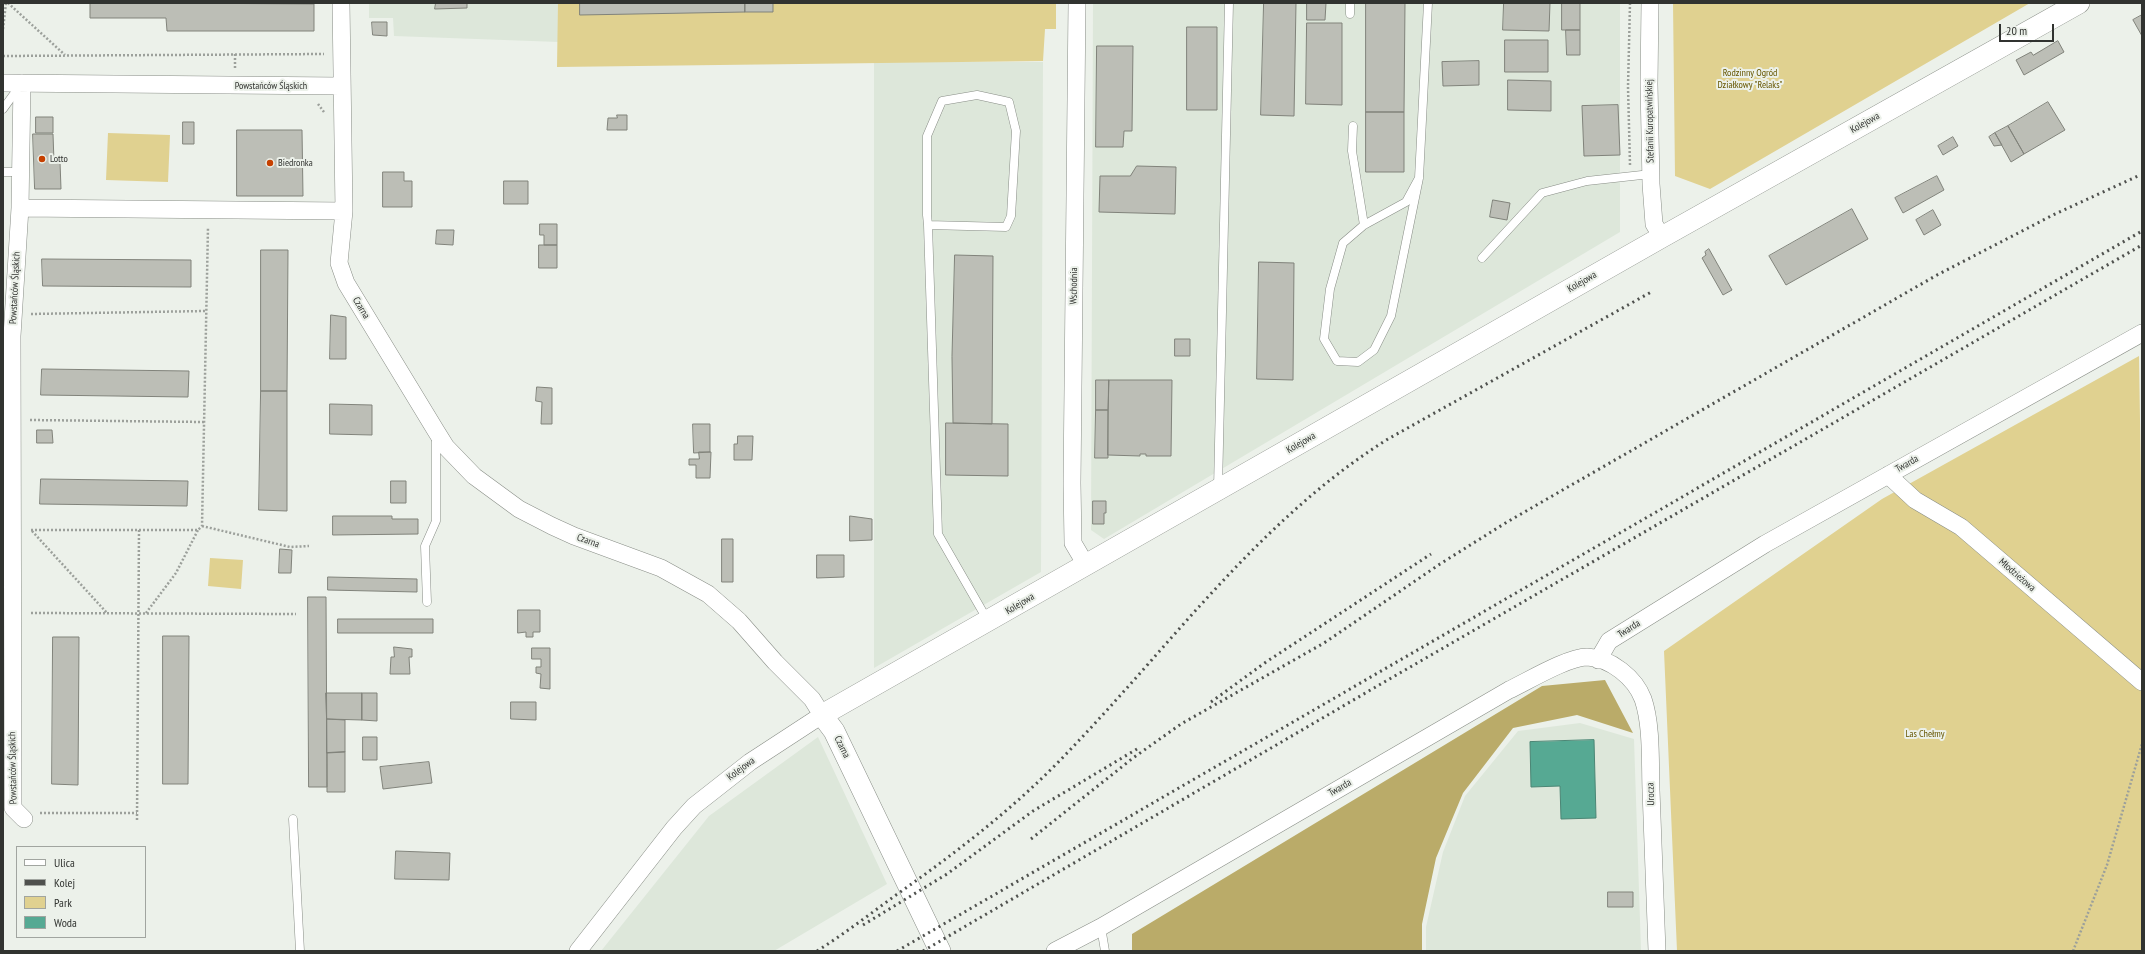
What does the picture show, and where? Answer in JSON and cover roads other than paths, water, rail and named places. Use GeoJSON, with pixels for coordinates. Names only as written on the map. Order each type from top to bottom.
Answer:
{"type":"FeatureCollection","features":[{"type":"Feature","properties":{"kind":"street"},"geometry":{"type":"LineString","coordinates":[[341,3],[341,86]]}},
{"type":"Feature","properties":{"kind":"street","name":"Wschodnia"},"geometry":{"type":"LineString","coordinates":[[1077,3],[1072,483],[1073,543],[1086,565]]}},
{"type":"Feature","properties":{"kind":"street","name":"Stefanii Kuropatwińskiej"},"geometry":{"type":"LineString","coordinates":[[1650,3],[1649,84],[1651,174],[1654,224],[1662,237]]}},
{"type":"Feature","properties":{"kind":"street","name":"Kolejowa"},"geometry":{"type":"LineString","coordinates":[[578,951],[674,828],[694,806],[750,762],[822,715],[989,622],[1086,565],[1662,237],[2079,3]]}},
{"type":"Feature","properties":{"kind":"street","name":"Powstańców Śląskich"},"geometry":{"type":"LineString","coordinates":[[3,83],[218,87],[341,86]]}},
{"type":"Feature","properties":{"kind":"street","name":"Powstańców Śląskich"},"geometry":{"type":"LineString","coordinates":[[22,83],[20,208],[9,288],[13,808],[28,816]]}},
{"type":"Feature","properties":{"kind":"street","name":"Czarna"},"geometry":{"type":"LineString","coordinates":[[341,86],[344,211],[339,263],[346,283],[446,447],[474,476],[520,509],[574,536],[661,568],[708,594],[739,621],[775,662],[812,699],[841,745],[940,951]]}},
{"type":"Feature","properties":{"kind":"street"},"geometry":{"type":"LineString","coordinates":[[20,208],[344,211]]}},
{"type":"Feature","properties":{"kind":"street","name":"Twarda"},"geometry":{"type":"LineString","coordinates":[[1055,951],[1101,927],[1509,690],[1558,666],[1578,659],[1587,657],[1598,660],[1610,641],[1765,544],[1888,475],[2140,338]]}},
{"type":"Feature","properties":{"kind":"street","name":"Młodzieżowa"},"geometry":{"type":"LineString","coordinates":[[1888,475],[1914,500],[1961,527],[2142,682]]}},
{"type":"Feature","properties":{"kind":"street","name":"Urocza"},"geometry":{"type":"LineString","coordinates":[[1598,660],[1618,669],[1635,685],[1643,699],[1647,718],[1657,951]]}},
{"type":"Feature","properties":{"kind":"lane"},"geometry":{"type":"LineString","coordinates":[[1218,491],[1229,3]]}},
{"type":"Feature","properties":{"kind":"lane"},"geometry":{"type":"LineString","coordinates":[[1350,3],[1350,14]]}},
{"type":"Feature","properties":{"kind":"lane"},"geometry":{"type":"LineString","coordinates":[[1409,204],[1364,225],[1343,243],[1330,289],[1324,339],[1337,361],[1358,362],[1374,350],[1391,316],[1409,204],[1419,178],[1428,3]]}},
{"type":"Feature","properties":{"kind":"lane"},"geometry":{"type":"LineString","coordinates":[[3,109],[22,83]]}},
{"type":"Feature","properties":{"kind":"lane"},"geometry":{"type":"LineString","coordinates":[[928,225],[1006,227],[1011,216],[1016,131],[1009,102],[977,95],[942,100],[927,136],[928,225],[938,534],[989,622]]}},
{"type":"Feature","properties":{"kind":"lane"},"geometry":{"type":"LineString","coordinates":[[1352,126],[1352,151],[1364,225]]}},
{"type":"Feature","properties":{"kind":"lane"},"geometry":{"type":"LineString","coordinates":[[3,172],[21,172]]}},
{"type":"Feature","properties":{"kind":"lane"},"geometry":{"type":"LineString","coordinates":[[1482,258],[1542,193],[1587,181],[1651,174]]}},
{"type":"Feature","properties":{"kind":"lane"},"geometry":{"type":"LineString","coordinates":[[427,602],[425,546],[436,521],[436,431]]}},
{"type":"Feature","properties":{"kind":"lane"},"geometry":{"type":"LineString","coordinates":[[293,819],[300,951]]}},
{"type":"Feature","properties":{"kind":"lane"},"geometry":{"type":"LineString","coordinates":[[1101,927],[1105,951]]}},
{"type":"Feature","properties":{"kind":"water"},"geometry":{"type":"Polygon","coordinates":[[[1594,740],[1596,818],[1561,819],[1560,786],[1531,787],[1530,742],[1594,740]]]}},
{"type":"Feature","properties":{"kind":"railway"},"geometry":{"type":"LineString","coordinates":[[1031,839],[1133,758],[1181,724],[1324,643],[1440,564],[1507,522],[1937,275],[2053,215],[2138,176]]}},
{"type":"Feature","properties":{"kind":"railway"},"geometry":{"type":"LineString","coordinates":[[897,951],[2142,231]]}},
{"type":"Feature","properties":{"kind":"railway"},"geometry":{"type":"LineString","coordinates":[[923,951],[1386,681],[2142,245]]}},
{"type":"Feature","properties":{"kind":"railway"},"geometry":{"type":"LineString","coordinates":[[817,951],[847,931],[986,828],[1028,791],[1068,752],[1219,585],[1258,545],[1299,506],[1342,471],[1388,439],[1653,291]]}},
{"type":"Feature","properties":{"kind":"railway"},"geometry":{"type":"LineString","coordinates":[[1211,702],[1266,662],[1431,554]]}},
{"type":"Feature","properties":{"kind":"railway"},"geometry":{"type":"LineString","coordinates":[[863,925],[947,874],[1033,811],[1137,749]]}},
{"type":"Feature","properties":{"kind":"place","name":"Lotto"},"geometry":{"type":"Point","coordinates":[42,159]}},
{"type":"Feature","properties":{"kind":"place","name":"Biedronka"},"geometry":{"type":"Point","coordinates":[270,163]}},
{"type":"Feature","properties":{"kind":"park label","name":"Rodzinny Ogród Działkowy \"Relaks\""},"geometry":{"type":"Point","coordinates":[1750,78]}},
{"type":"Feature","properties":{"kind":"park label","name":"Las Chełmy"},"geometry":{"type":"Point","coordinates":[1925,734]}}]}
